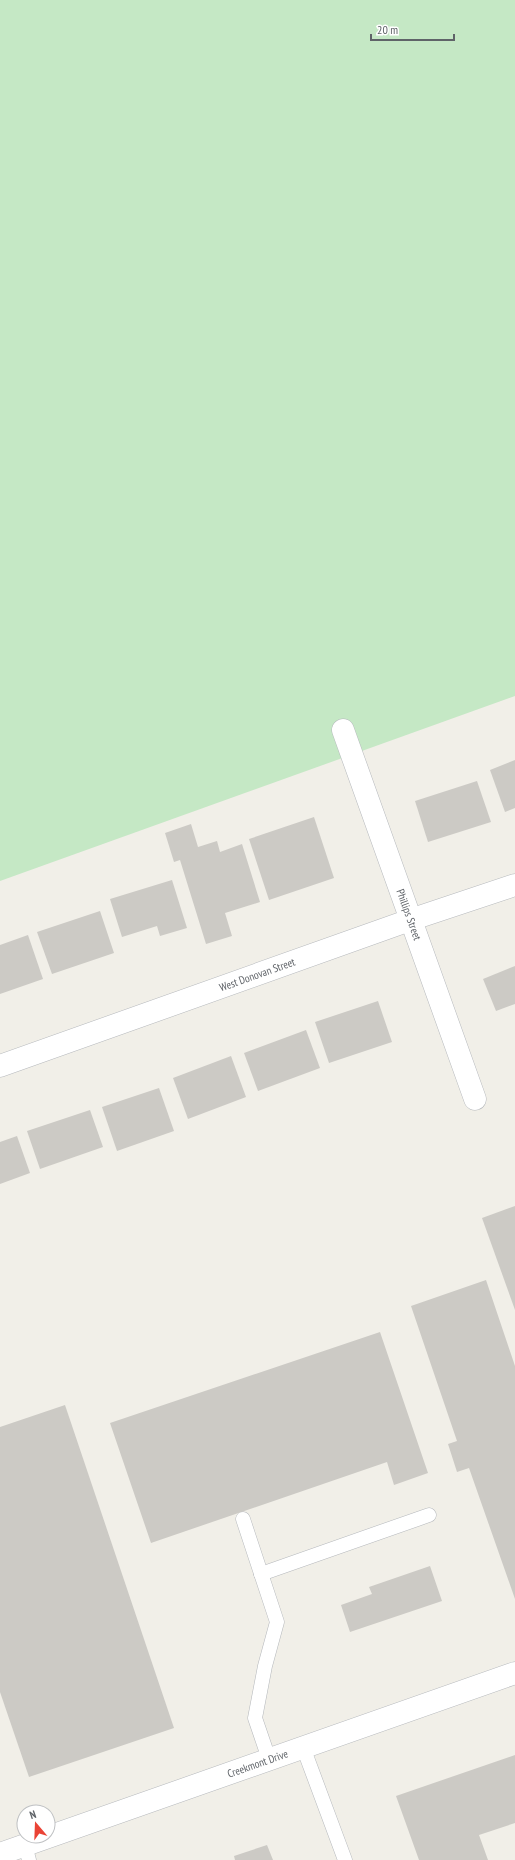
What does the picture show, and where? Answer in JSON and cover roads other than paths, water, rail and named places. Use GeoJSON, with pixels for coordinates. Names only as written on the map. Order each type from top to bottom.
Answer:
{"type":"FeatureCollection","features":[{"type":"Feature","properties":{"kind":"street","name":"Phillips Street"},"geometry":{"type":"LineString","coordinates":[[343,730],[475,1099]]}},
{"type":"Feature","properties":{"kind":"street","name":"West Donovan Street"},"geometry":{"type":"LineString","coordinates":[[0,1066],[410,920],[515,885]]}},
{"type":"Feature","properties":{"kind":"street","name":"Creekmont Drive"},"geometry":{"type":"LineString","coordinates":[[0,1854],[27,1853],[269,1759],[515,1673]]}},
{"type":"Feature","properties":{"kind":"lane"},"geometry":{"type":"LineString","coordinates":[[261,1574],[429,1515]]}},
{"type":"Feature","properties":{"kind":"lane"},"geometry":{"type":"LineString","coordinates":[[243,1519],[277,1622],[264,1666],[255,1718],[269,1759]]}},
{"type":"Feature","properties":{"kind":"lane"},"geometry":{"type":"LineString","coordinates":[[304,1747],[345,1860]]}}]}
